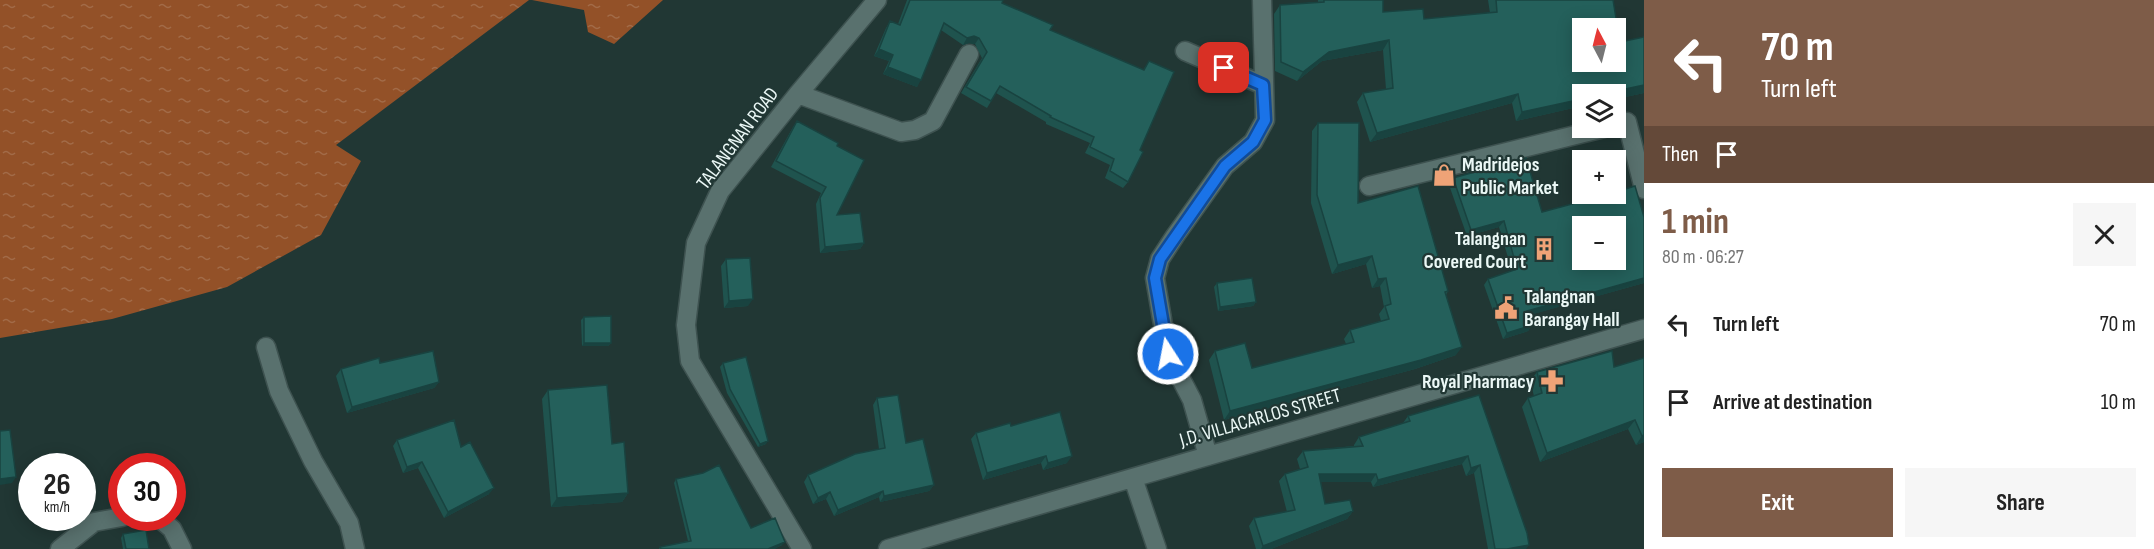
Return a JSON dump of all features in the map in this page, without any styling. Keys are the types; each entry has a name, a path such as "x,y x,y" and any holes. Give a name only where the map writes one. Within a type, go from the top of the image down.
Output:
{"street":[{"name":"TALANGNAN ROAD","path":"802,549 690,361 686,325 696,243 720,191 877,0"},
{"path":"1208,456 1192,400 1168,354 1155,278 1160,259 1225,166 1253,142 1265,120 1262,0"},
{"path":"1185,51 1263,85"},
{"path":"798,94 901,132 915,130 933,121 969,54"},
{"path":"1629,122 1644,189"},
{"path":"1369,186 1572,136"},
{"name":"J.D. VILLACARLOS STREET","path":"888,549 1644,329"},
{"path":"266,347 279,391 313,461 349,523 355,549"},
{"path":"1133,478 1157,549"},
{"path":"60,549 94,522 108,520"},
{"path":"173,531 182,549"}],"water":[{"path":"0,0 529,0 336,145 361,161 321,235 227,287 112,319 0,338"},
{"path":"532,0 663,0 614,44 588,32 584,10"}],"building":[{"path":"910,0 1003,0 1002,3 1053,25 1050,30 1144,70 1149,61 1174,72 1140,150 1143,152 1128,182 1110,171 1114,159 1090,147 1094,137 1050,117 1000,86 991,101 966,87 987,52 979,38 974,36 967,38 944,23 921,80 888,67 893,55 879,49 890,21 900,25"},
{"path":"1324,0 1383,0 1383,12 1423,9 1424,19 1497,12 1496,0 1613,0 1616,18 1572,18 1572,72 1626,72 1626,41 1644,37 1644,85 1626,89 1626,84 1572,84 1572,101 1522,112 1518,94 1377,133 1363,93 1393,88 1389,40 1329,52 1303,72 1281,62 1280,5 1324,2"},
{"path":"797,121 864,160 837,215 860,213 864,243 825,247 820,198 826,187 776,161"},
{"path":"1318,123 1359,123 1358,203 1418,186 1448,291 1445,292 1462,347 1230,411 1215,351 1245,343 1252,368 1354,342 1350,330 1389,319 1385,306 1391,304 1386,278 1378,279 1372,256 1338,265 1317,195"},
{"path":"1526,158 1542,212 1572,204 1626,204 1626,189 1635,186 1644,217 1644,278 1527,311 1532,325 1507,333 1488,279 1517,269 1504,221 1471,230 1453,178"},
{"path":"750,258 753,299 729,301 726,259"},
{"path":"1252,278 1256,302 1220,307 1217,283"},
{"path":"611,316 611,343 584,343 584,317"},
{"path":"433,351 439,382 352,407 341,369 379,358 380,363"},
{"path":"1612,351 1614,367 1644,358 1644,435 1642,436 1635,420 1547,453 1528,398 1542,393 1537,372"},
{"path":"746,357 768,441 760,444 730,389 723,363"},
{"path":"607,385 612,444 624,442 628,493 557,498 548,390"},
{"path":"898,395 906,443 923,439 934,485 884,496 883,491 838,510 830,492 818,498 808,475 855,454 885,448 877,398"},
{"path":"1479,395 1527,533 1529,545 1495,549 1480,465 1471,468 1468,456 1378,480 1376,474 1319,474 1325,504 1350,500 1353,511 1263,546 1254,518 1295,510 1285,474 1308,467 1303,451 1363,446 1359,437 1410,421 1408,416"},
{"path":"1060,412 1072,456 1048,463 1046,456 987,473 976,433"},
{"path":"454,420 461,447 470,442 494,488 448,512 422,462 407,467 397,440"},
{"path":"10,430 16,477 0,479 0,431"},
{"path":"719,465 751,528 775,518 785,542 768,549 661,549 660,547 691,541 676,479 703,473"},
{"path":"146,531 149,549 126,549 123,534"}],"place":[{"name":"Madridejos Public Market","path":"1444,175"},
{"name":"Talangnan Covered Court","path":"1544,249"},
{"name":"Talangnan Barangay Hall","path":"1506,308"},
{"name":"Royal Pharmacy","path":"1552,381"}],"route":[{"path":"1168,354 1155,278 1160,259 1225,166 1253,142 1265,120 1263,85 1224,68"}]}
